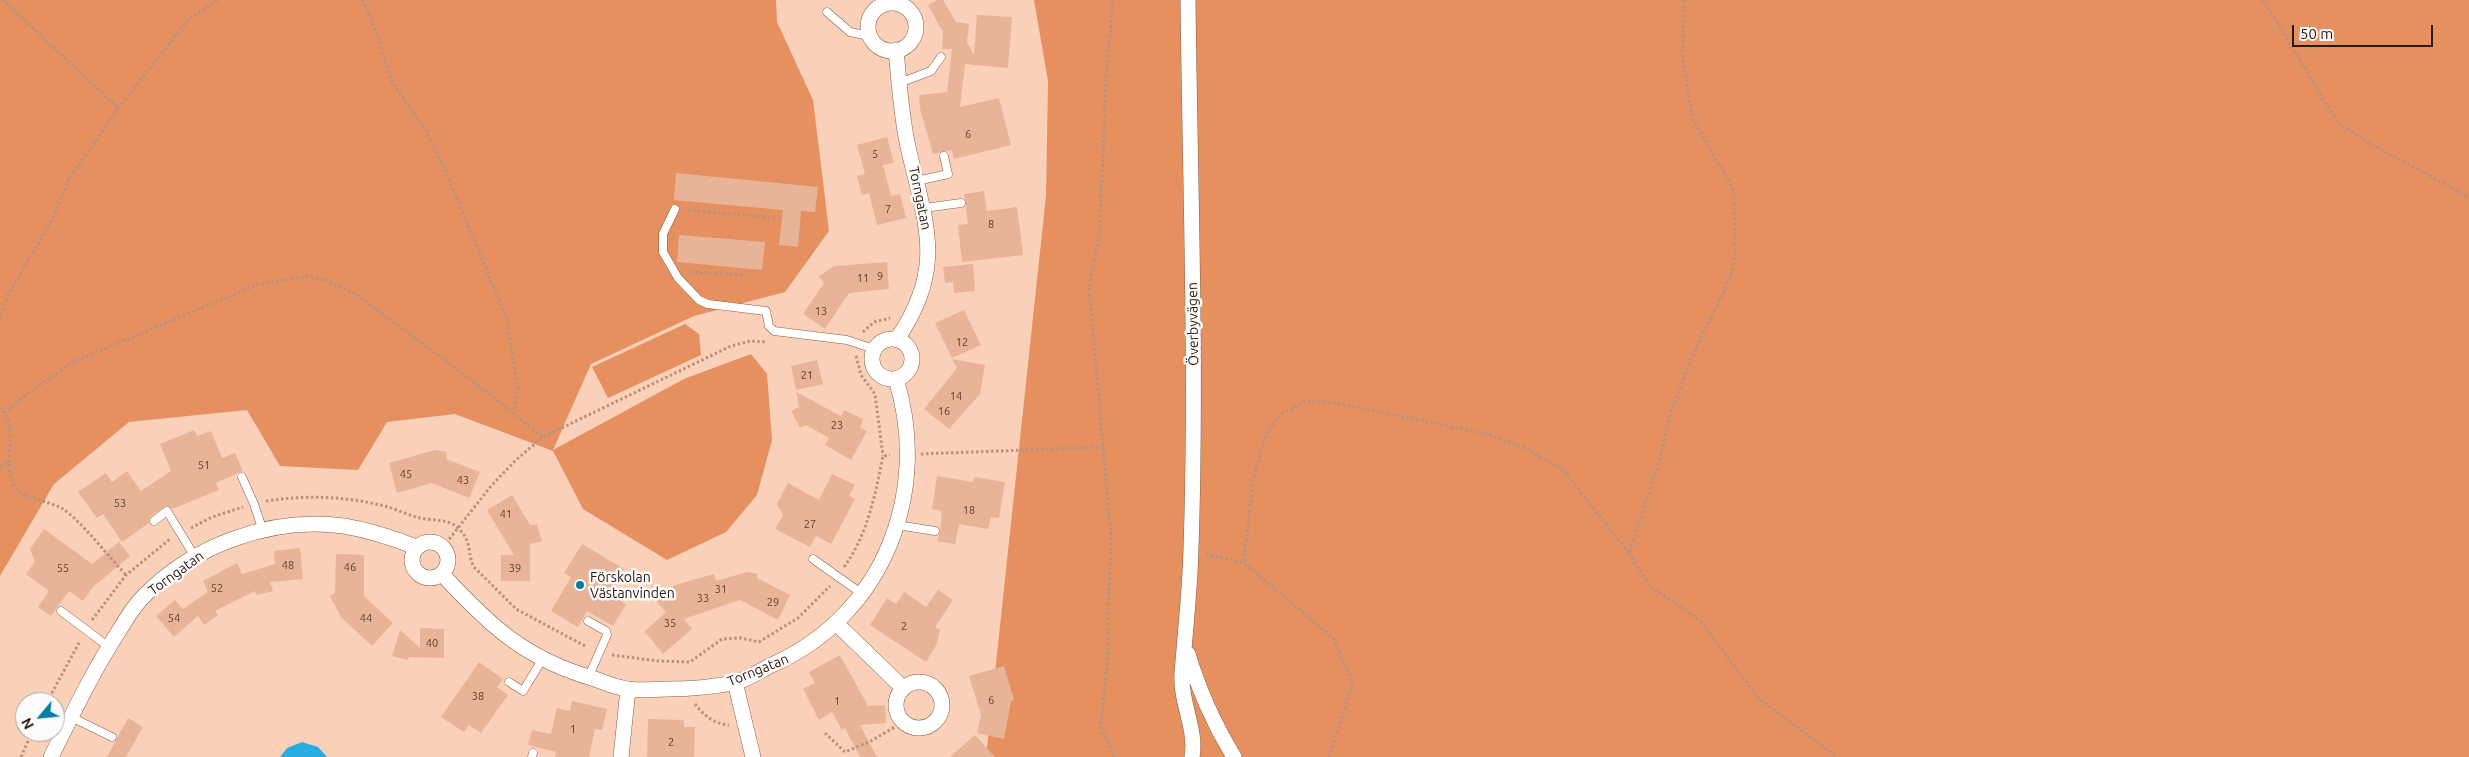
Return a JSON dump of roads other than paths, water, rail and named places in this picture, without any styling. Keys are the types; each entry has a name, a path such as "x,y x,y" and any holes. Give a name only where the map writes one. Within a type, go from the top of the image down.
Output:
{"street":[{"name":"Överbyvägen","path":"1188,0 1194,364 1192,550 1186,648 1182,676 1184,700 1192,736 1192,757"},
{"path":"886,3 901,4 912,15 915,29 909,43 896,50 880,48 869,36 868,28 872,12 886,3"},
{"name":"Torngatan","path":"896,50 907,141 924,208 929,245 927,275 920,300 897,340"},
{"path":"884,340 897,340 908,347 912,360 907,372 896,379 883,378 871,362 874,349 884,340"},
{"name":"Torngatan","path":"442,574 470,604 507,638 542,660 588,678 628,689 690,689 735,682 795,655 837,624 877,572 894,538 904,498 908,454 905,408 896,379"},
{"name":"Torngatan","path":"51,757 108,647 142,597 162,580 195,557 217,545 263,531 314,524 343,526 370,532 416,547"},
{"path":"433,541 444,547 448,558 446,569 442,574 437,577 425,577 415,570 411,558 416,547 421,543 433,541"},
{"path":"837,624 903,688"},
{"name":"Överbyvägen","path":"1186,648 1198,687 1215,724 1234,757"},
{"path":"735,682 753,757"},
{"path":"912,682 928,683 940,693 943,708 937,721 924,728 909,726 903,722 896,708 896,700 903,688 912,682"},
{"path":"621,757 628,689"}],"lane":[{"path":"826,12 850,32 869,36"},
{"path":"899,83 931,71 941,58"},
{"path":"917,181 948,174 944,156"},
{"path":"924,208 961,203"},
{"path":"675,209 663,234 663,252 678,278 699,300 708,304 766,310 769,326 774,331 857,343 874,349"},
{"path":"242,477 263,531"},
{"path":"154,521 167,511 195,557"},
{"path":"897,525 935,531"},
{"path":"814,559 861,593"},
{"path":"61,611 108,647"},
{"path":"588,622 606,631 588,678"},
{"path":"509,682 523,691 542,660"},
{"path":"71,717 112,737"}],"water":[{"path":"302,742 318,747 327,757 280,757 287,748"}],"place":[{"name":"Förskolan Västanvinden","path":"580,585"}]}
